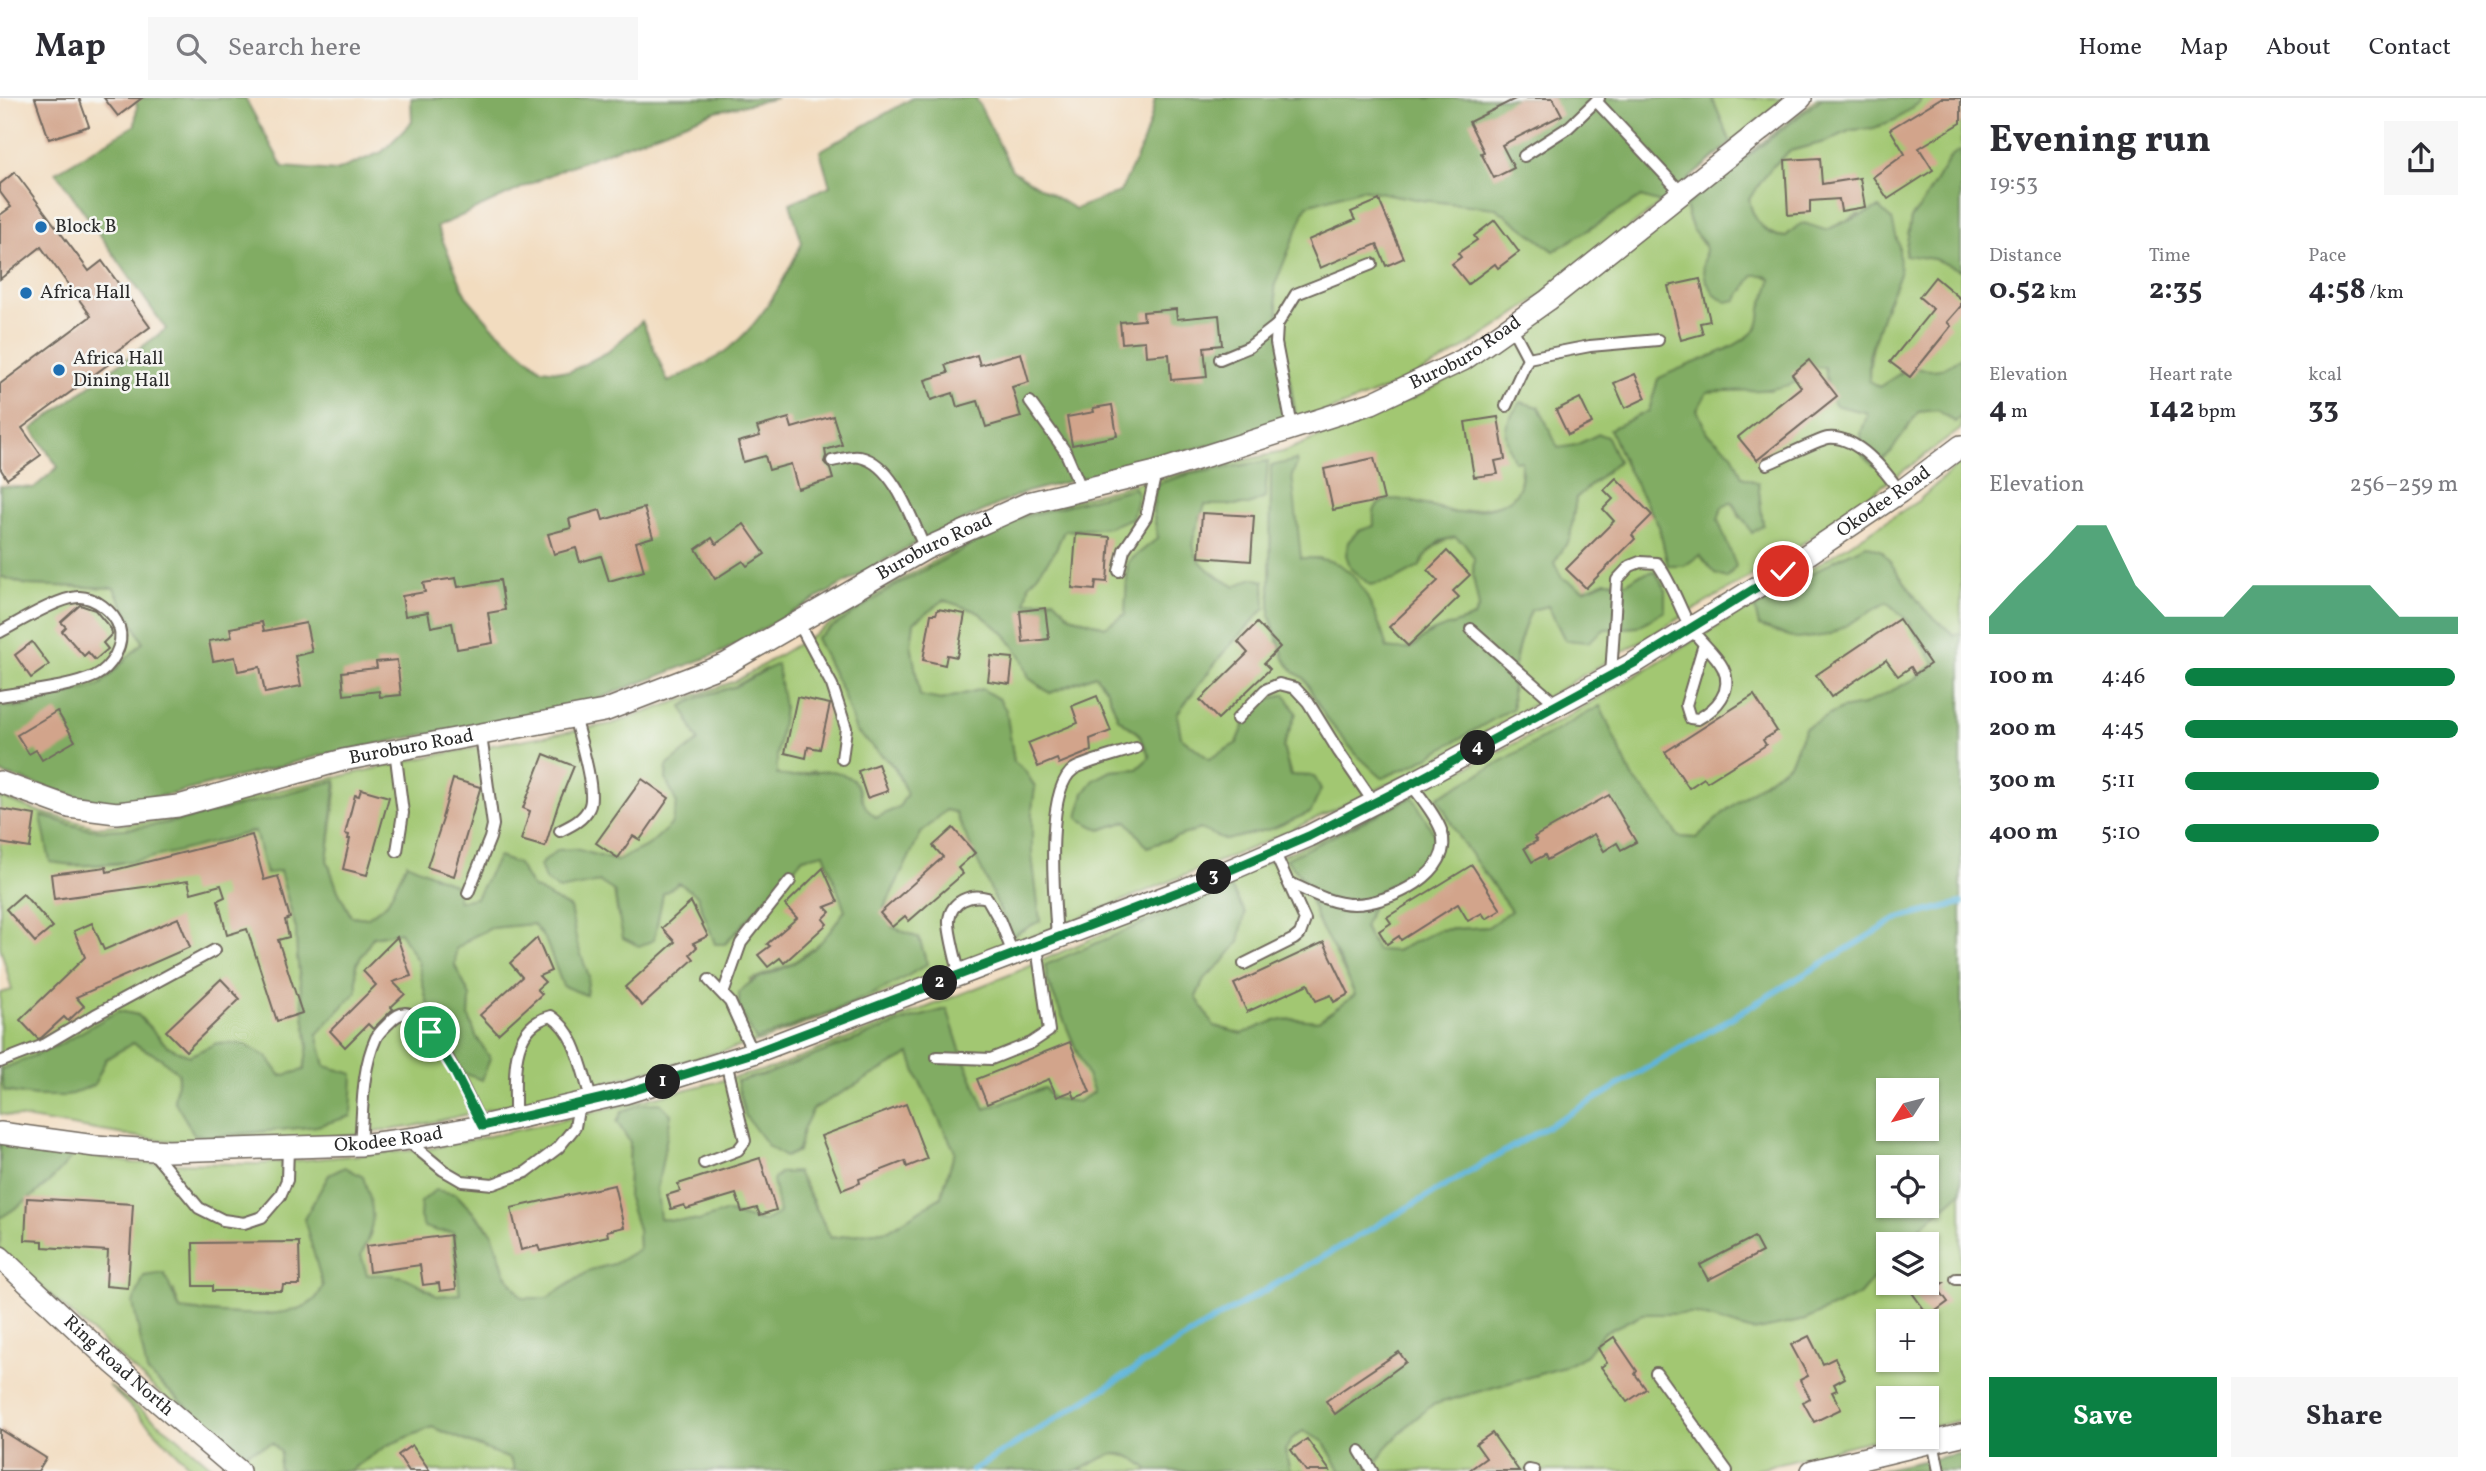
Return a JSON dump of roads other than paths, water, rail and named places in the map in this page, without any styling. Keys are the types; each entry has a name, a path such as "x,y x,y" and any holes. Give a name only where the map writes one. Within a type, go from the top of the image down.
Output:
{"street":[{"name":"Buroburo Road","path":"0,782 69,807 117,813 178,806 343,760 604,711 726,664 925,549 1028,503 1156,472 1372,403 1463,360 1548,300 1801,98"},
{"name":"Okodee Road","path":"0,1132 95,1146 151,1150 360,1145 482,1126 625,1093 753,1053 1186,889 1309,836 1611,676 1698,636 1783,571 1900,492 1961,446"},
{"name":"Ring Road North","path":"0,1257 114,1364 239,1471"},
{"path":"1939,1440 1961,1435"},
{"path":"1811,1471 1904,1449"}],"lane":[{"path":"1524,156 1569,127 1598,100 1682,193"},
{"path":"1220,359 1250,347 1276,325 1296,294 1372,264"},
{"path":"1276,325 1276,344 1292,427"},
{"path":"1511,326 1528,358"},
{"path":"1528,358 1590,346 1658,340"},
{"path":"1506,406 1528,358"},
{"path":"1030,402 1065,451 1082,490"},
{"path":"1767,464 1828,438 1850,442 1885,470 1900,492"},
{"path":"832,461 857,456 877,464 898,489 925,549"},
{"path":"1119,571 1124,550 1146,517 1156,472"},
{"path":"1611,676 1617,580 1630,566 1640,562 1657,563 1698,636 1723,668 1723,698 1713,710 1698,719 1690,718 1686,705 1698,636"},
{"path":"0,632 68,598 81,596 94,599 105,608 119,626 121,645 110,663 96,675 0,696"},
{"path":"799,622 832,685 846,728 842,759"},
{"path":"1471,629 1557,705"},
{"path":"1237,719 1265,690 1279,684 1295,688 1308,702 1374,803"},
{"path":"560,831 581,819 591,805 588,772 574,717"},
{"path":"468,893 493,825 481,735"},
{"path":"937,1057 991,1059 1031,1043 1049,1031 1047,943 1057,794 1073,770 1136,748"},
{"path":"395,750 404,813 397,851"},
{"path":"1288,882 1325,899 1351,904 1386,898 1430,873 1440,858 1443,842 1441,829 1411,784"},
{"path":"1244,964 1300,934 1305,920 1274,851"},
{"path":"723,994 741,943 790,881"},
{"path":"960,976 949,921 954,908 963,899 977,895 987,898 1014,956"},
{"path":"0,1062 44,1045 95,1014 215,950"},
{"path":"709,980 730,1002 753,1053"},
{"path":"360,1145 365,1076 376,1036 395,1016 403,1013 414,1016 430,1032 454,1071 482,1126"},
{"path":"406,1139 443,1170 462,1181 493,1184 526,1172 558,1148 575,1127 586,1102 570,1035 561,1023 551,1016 540,1018 528,1027 516,1055 515,1118"},
{"path":"704,1163 738,1150 745,1141 726,1062"},
{"path":"151,1150 199,1208 223,1220 244,1223 262,1217 280,1196 287,1180 288,1147"},
{"path":"1656,1373 1727,1471"},
{"path":"1934,1449 1939,1471"},
{"path":"1360,1451 1372,1471"}],"waterway":[{"path":"972,1471 1212,1321 1607,1092 1897,919 1961,903"}],"place":[{"name":"Block B","path":"41,227"},
{"name":"Africa Hall","path":"26,293"},
{"name":"Africa Hall Dining Hall","path":"59,370"}]}
